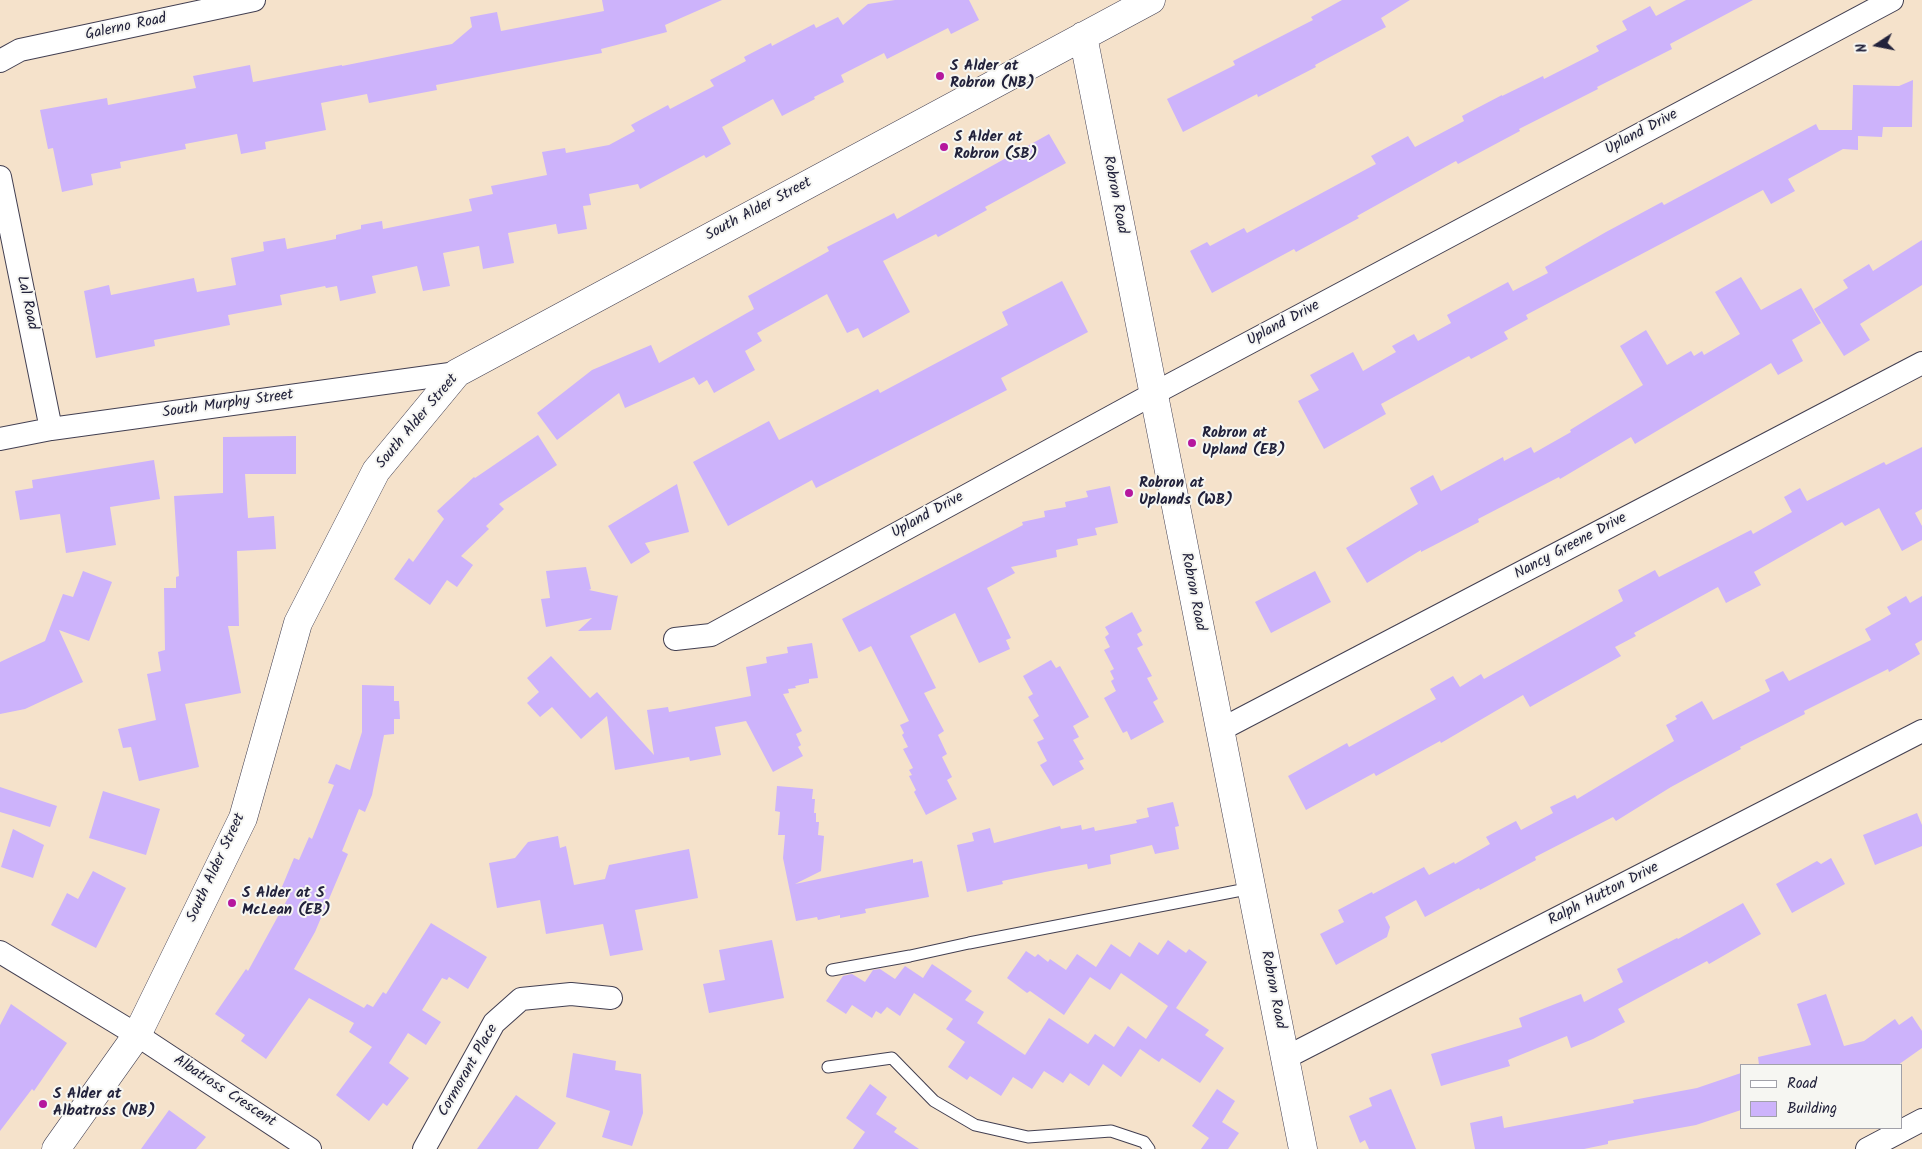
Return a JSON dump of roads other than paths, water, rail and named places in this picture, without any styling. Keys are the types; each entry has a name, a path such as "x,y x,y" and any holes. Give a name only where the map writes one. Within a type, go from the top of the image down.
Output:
{"street":[{"name":"Galerno Road","path":"0,61 20,50 254,0"},
{"name":"South Alder Street","path":"56,1149 137,1035 243,818 298,623 376,471 457,373 1151,0"},
{"name":"Upland Drive","path":"675,639 711,635 1153,394 1892,0"},
{"name":"Robron Road","path":"1083,36 1303,1149"},
{"name":"Lal Road","path":"0,177 51,429"},
{"name":"Nancy Greene Drive","path":"1220,730 1922,363"},
{"name":"South Murphy Street","path":"0,439 51,429 457,373"},
{"name":"Ralph Hutton Drive","path":"1285,1058 1922,731"},
{"name":"Albatross Crescent","path":"0,952 137,1035 310,1149"},
{"name":"Cormorant Place","path":"424,1149 494,1023 521,999 571,994 611,998"},
{"path":"1867,1149 1922,1120"}],"lane":[{"path":"832,970 1252,888"},
{"path":"828,1067 892,1058 934,1101 975,1126 1028,1137 1111,1132 1144,1142 1149,1149"}],"place":[{"name":"S Alder at Robron (NB)","path":"940,76"},
{"name":"S Alder at Robron (SB)","path":"944,147"},
{"name":"Robron at Upland (EB)","path":"1192,443"},
{"name":"Robron at Uplands (WB)","path":"1129,493"},
{"name":"S Alder at S McLean (EB)","path":"232,903"},
{"name":"S Alder at Albatross (NB)","path":"43,1104"}]}
